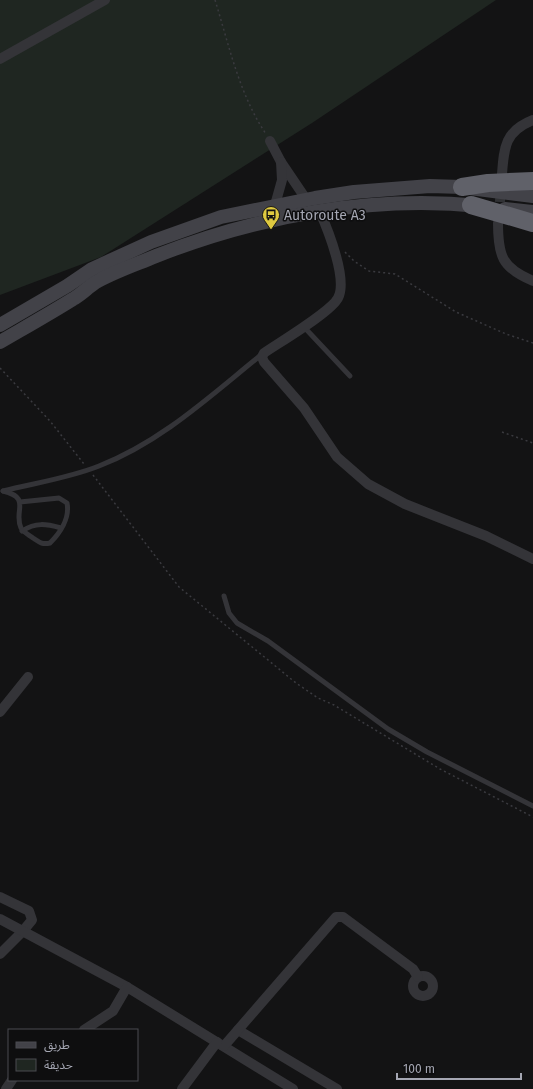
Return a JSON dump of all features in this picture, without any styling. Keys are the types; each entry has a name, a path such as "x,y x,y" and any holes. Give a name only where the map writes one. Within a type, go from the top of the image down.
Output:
{"highway":[{"path":"462,186 533,181"},
{"path":"471,205 533,223"}],"main road":[{"path":"0,325 67,286 92,269 127,252 174,233 221,217 306,199 354,192 430,186 462,186 533,196"},
{"path":"0,342 74,299 97,282 138,263 190,243 227,232 320,212 395,204 471,205 533,212"}],"street":[{"path":"0,59 106,0"},
{"path":"502,174 505,146 511,134 521,125 533,120"},
{"path":"270,141 281,162 306,199"},
{"path":"276,205 281,184 281,162"},
{"path":"320,212 342,282 338,298 304,327 264,353 262,357 264,362 304,408 337,457 358,476 386,495 443,521 486,536 533,559"},
{"path":"498,223 499,246 503,261 517,273 533,282"},
{"path":"0,712 28,677"},
{"path":"0,896 29,911 32,920 24,931 0,954"},
{"path":"182,1089 221,1044 238,1030 336,917 343,917 414,969 418,977"},
{"path":"0,919 127,987 293,1089"},
{"path":"86,1029 113,1011 127,987"},
{"path":"238,1030 336,1089"}],"lane":[{"path":"304,327 350,376"},
{"path":"1,491 89,470 125,455 180,421 264,353"},
{"path":"1,491 13,494 20,502 19,522 22,531 41,544 50,543 67,518 67,503 59,498 20,502"},
{"path":"22,531 35,524 43,524 61,528"},
{"path":"224,596 229,613 237,623 268,641 388,729 427,752 533,806"}],"path":[{"path":"215,0 246,98 270,141"},
{"path":"341,248 354,261 369,271 395,274 456,312 506,334 533,343"},
{"path":"0,368 50,421 178,586 296,683 318,698 334,705 440,769 533,817"},
{"path":"502,432 533,442"}],"green space":[{"path":"0,0 496,0 312,123 101,257 0,295"}],"tunnel":[{"path":"499,217 501,185"}],"place":[{"name":"Autoroute A3","path":"271,230"}]}
